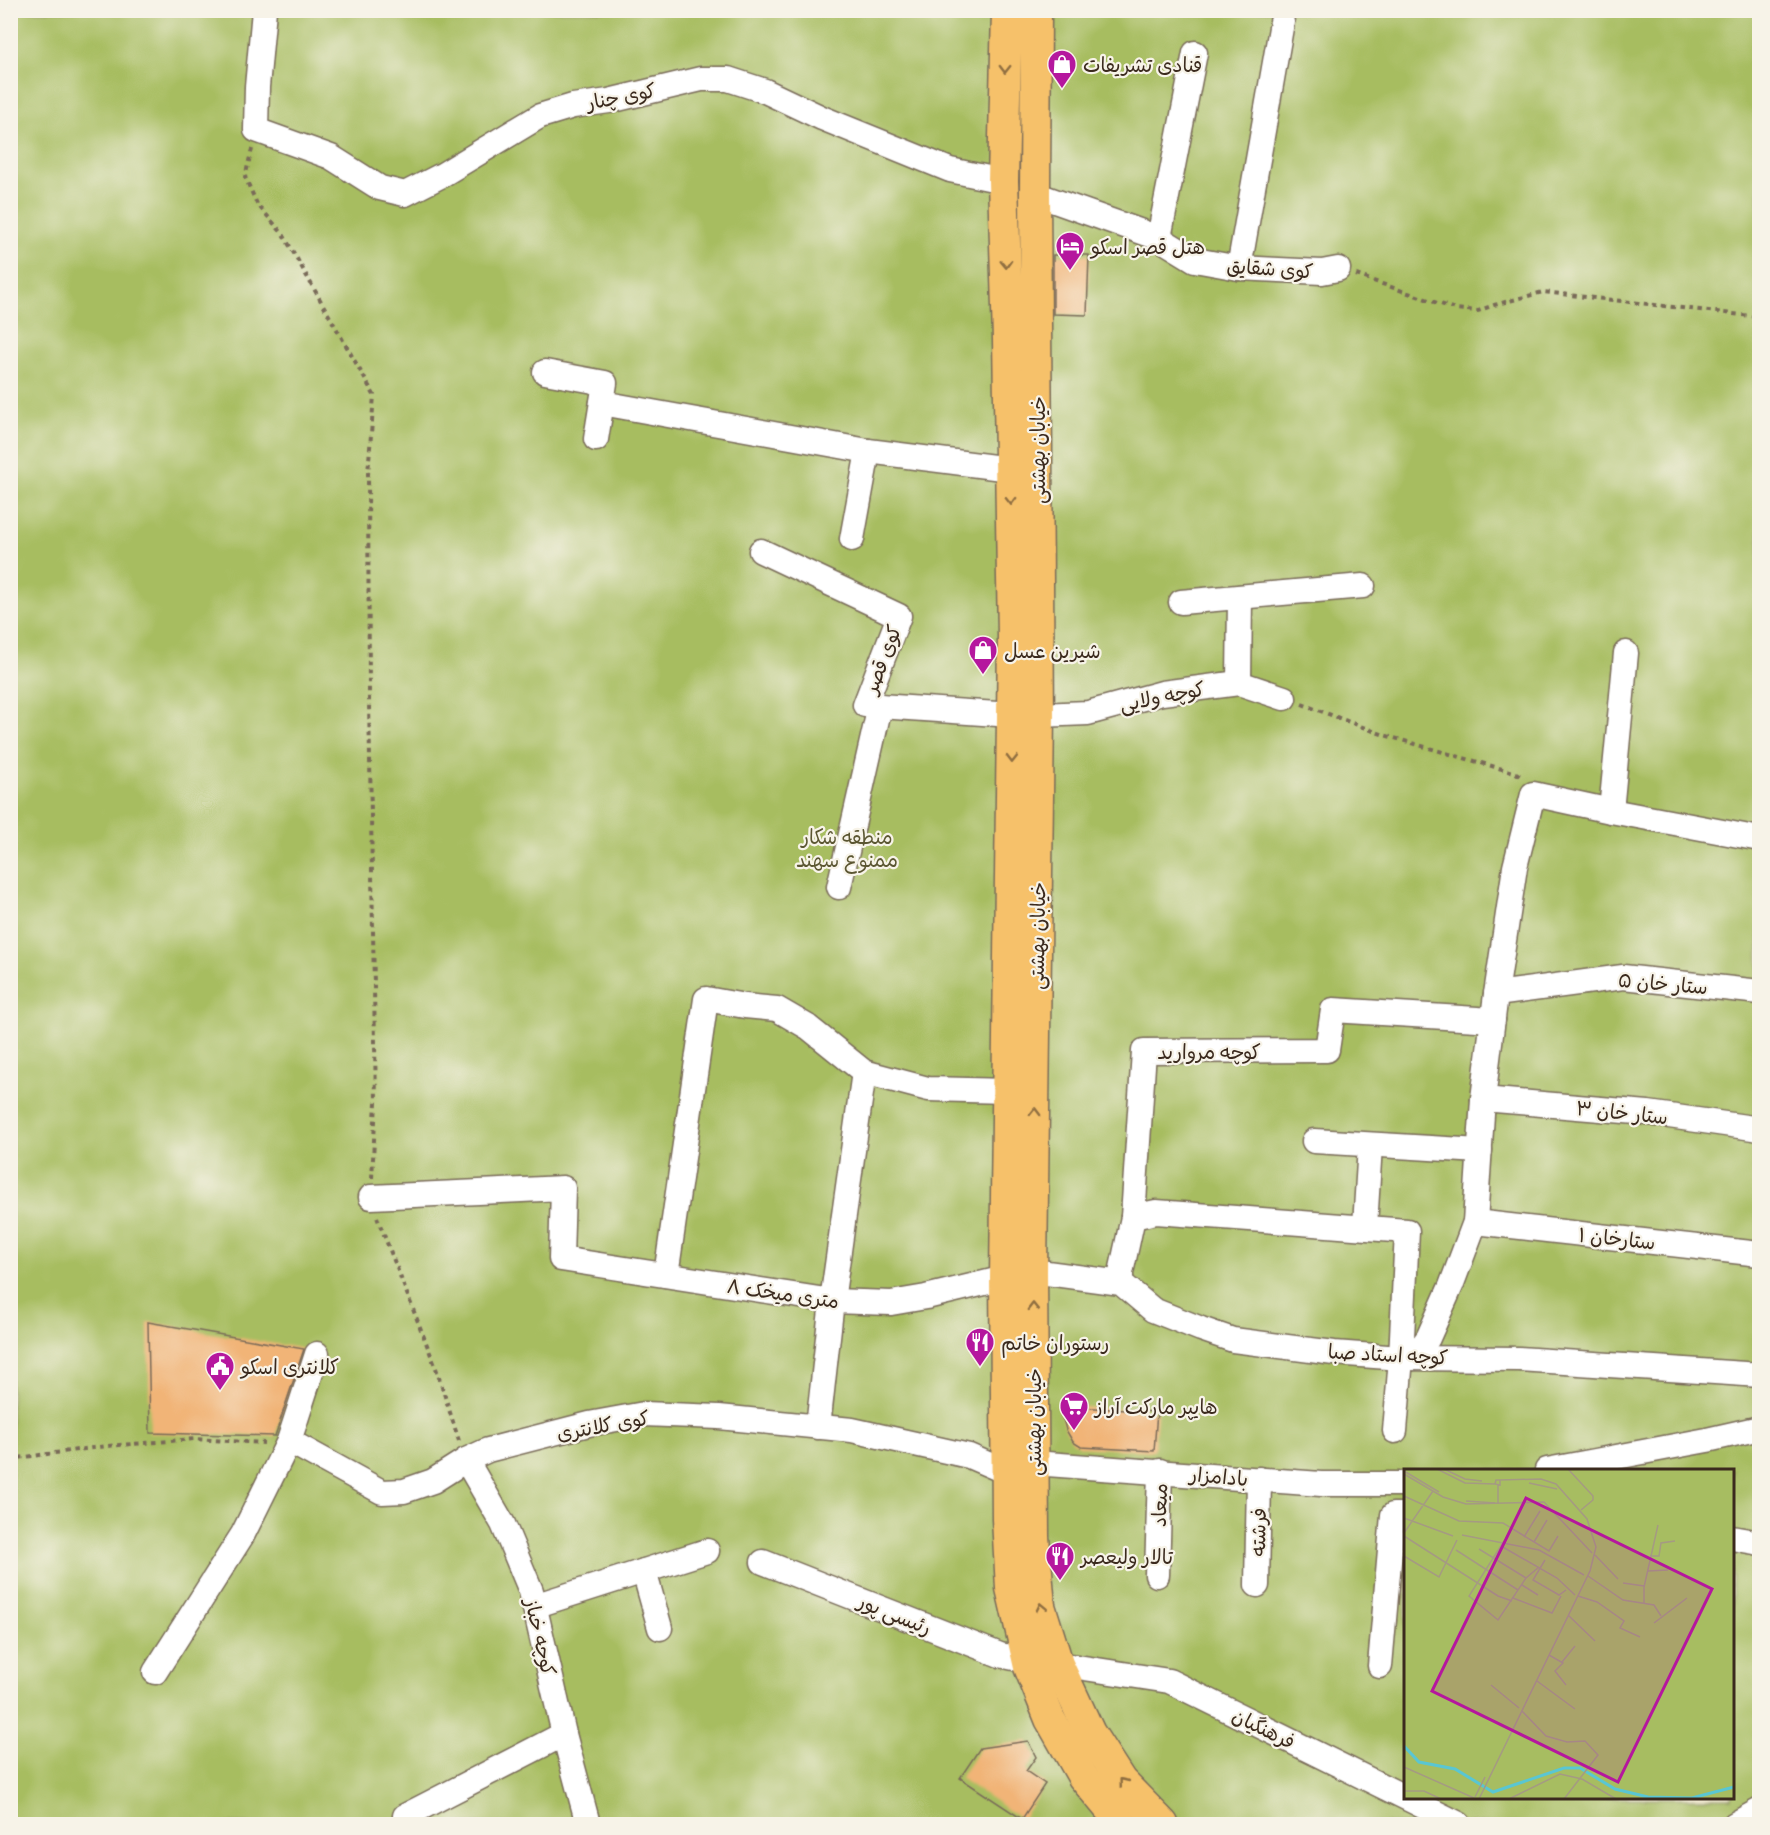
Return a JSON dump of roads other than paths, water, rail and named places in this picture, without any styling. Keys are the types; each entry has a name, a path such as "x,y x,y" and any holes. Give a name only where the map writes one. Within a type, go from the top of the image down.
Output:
{"main road":[{"name":"خیابان بهشتی","path":"1007,10 1003,181 1010,469 1026,715 1007,1091 1018,1275"},
{"name":"خیابان بهشتی","path":"1036,10 1018,1275 1020,1464 1011,1588 1028,1661 1050,1719 1083,1777 1122,1824"},
{"name":"خیابان بهشتی","path":"1020,1464 1034,1537 1040,1606 1058,1664 1096,1743 1121,1781 1163,1824"}],"street":[{"name":"کوی چنار","path":"264,10 257,87 256,130 331,158 380,188 405,194 442,175 540,116 573,106 609,101 701,79 728,79 765,91 822,118 950,170 1003,181"},
{"path":"1239,268 1282,22"},
{"path":"1159,238 1195,53"},
{"name":"کوی شقایق","path":"1035,194 1159,238 1195,260 1239,268 1322,272 1338,269"},
{"path":"544,372 605,383 596,439"},
{"path":"602,402 868,451 1010,469"},
{"path":"852,539 868,451"},
{"name":"کوی قصر","path":"761,551 899,616 865,705 1026,715"},
{"path":"1181,602 1363,586"},
{"path":"1239,683 1240,597"},
{"path":"1611,811 1626,653"},
{"name":"کوچه ولایی","path":"1026,715 1088,713 1162,693 1239,683 1284,698"},
{"path":"838,887 880,706"},
{"path":"1407,1358 1428,1338 1475,1222 1483,1098 1496,994 1515,867 1533,794 1760,839"},
{"name":"ستار خان ۵","path":"1496,994 1623,977 1760,992"},
{"path":"666,1275 706,999 777,1009 808,1027 864,1072 928,1089 1007,1091"},
{"name":"کوچه مروارید","path":"1133,1217 1144,1051 1327,1050 1333,1010 1493,1020"},
{"path":"818,1426 832,1301 864,1072"},
{"name":"ستار خان ۳","path":"1483,1098 1648,1113 1760,1129"},
{"path":"1314,1141 1480,1151"},
{"path":"1365,1226 1370,1144"},
{"name":"۸ متری میخک","path":"371,1197 563,1188 561,1259 832,1301 891,1303 1018,1275"},
{"path":"1018,1275 1121,1283 1133,1217 1156,1212 1365,1226 1407,1231 1407,1358 1395,1431"},
{"name":"ستارخان ۱","path":"1475,1222 1760,1254"},
{"name":"کوچه استاد صبا","path":"1121,1283 1154,1310 1233,1340 1334,1353 1407,1358 1519,1359 1760,1375"},
{"path":"154,1672 243,1534 289,1441 317,1354"},
{"name":"کوی کلانتری","path":"289,1441 382,1492 404,1491 433,1482 488,1450 589,1424 644,1414 719,1417 852,1430 969,1456 1020,1464"},
{"path":"1552,1469 1760,1428"},
{"name":"کوچه خباز","path":"466,1461 503,1524 531,1591 564,1734 588,1824"},
{"name":"بادامزار","path":"1020,1464 1160,1471 1321,1484 1404,1484"},
{"name":"میعاد","path":"1157,1575 1160,1471"},
{"name":"فرشته","path":"1257,1585 1259,1479"},
{"path":"1380,1666 1399,1515"},
{"path":"1734,1538 1760,1543"},
{"path":"534,1606 707,1551"},
{"name":"رئیسی پور","path":"763,1562 1000,1655 1028,1661"},
{"path":"644,1571 660,1628"},
{"name":"فرهنگیان","path":"1058,1664 1169,1681 1404,1797"},
{"path":"405,1816 564,1734"},
{"name":"فرهنگیان","path":"1408,1799 1459,1824"},
{"path":"1735,1824 1760,1810"}],"place":[{"name":"قنادی تشریفات","path":"1062,90"},
{"name":"هتل قصر اسکو","path":"1070,272"},
{"name":"شیرین عسل","path":"983,676"},
{"name":"رستوران خاتم","path":"980,1368"},
{"name":"کلانتری اسکو","path":"220,1392"},
{"name":"هایپر مارکت آراز","path":"1074,1432"},
{"name":"تالار ولیعصر","path":"1060,1582"}],"park label":[{"name":"منطقه شکار ممنوع سهند","path":"847,848"}]}
